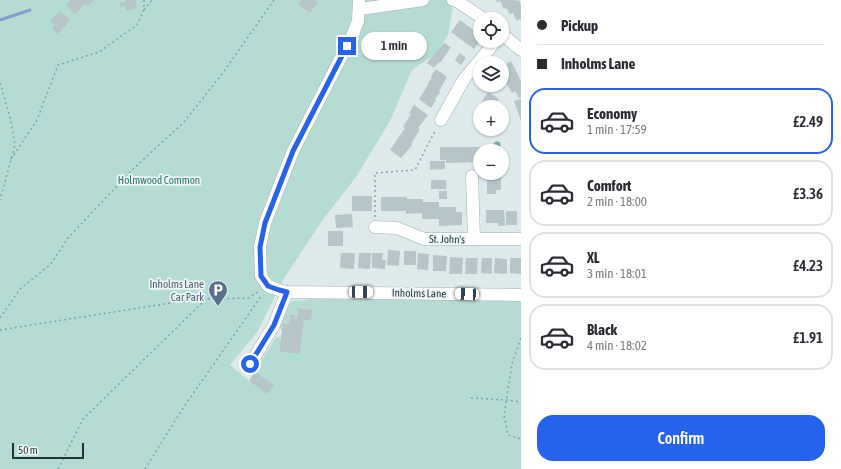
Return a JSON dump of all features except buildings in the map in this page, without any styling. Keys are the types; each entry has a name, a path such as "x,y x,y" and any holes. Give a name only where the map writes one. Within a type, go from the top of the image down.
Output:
{"street":[{"path":"268,286 261,276 260,263 260,247 265,223 293,151 353,34 358,21 359,4 423,0"},
{"path":"453,0 458,1 475,12"},
{"path":"509,40 521,50"},
{"path":"440,120 464,79 490,48"},
{"name":"St. John's","path":"472,176 474,239"},
{"name":"St. John's","path":"374,227 397,228 424,239 521,239"},
{"name":"Inholms Lane","path":"268,286 287,292 521,295"},
{"path":"250,364 274,325 287,292"}],"path":[{"path":"144,0 144,10"},
{"path":"11,159 37,120 58,65 99,52 137,25 144,10 152,0"},
{"path":"0,318 20,289 50,265 68,238 126,175 184,122 222,74 274,0"},
{"path":"0,83 10,117 15,145 0,200"},
{"path":"374,227 375,173 415,170 440,120"},
{"path":"0,330 202,298 248,298 268,286"},
{"path":"145,469 181,411 268,286"},
{"path":"58,469 83,419 204,301 212,299"},
{"path":"521,338 512,364 504,415 508,435 521,439"},
{"path":"471,398 521,402"}],"green space":[{"name":"Holmwood Common","path":"0,0 454,0 448,35 433,58 431,57 412,70 390,121 356,177 324,218 283,280 258,331 230,365 249,381 276,337 281,338 279,352 300,354 304,320 311,321 313,310 298,308 297,319 295,319 295,315 290,315 289,324 283,323 282,331 277,325 292,301 306,300 314,296 521,301 521,469 0,469"}],"waterway":[{"path":"0,20 30,10"}],"place":[{"name":"Inholms Lane Car Park","path":"218,307"}],"route":[{"path":"250,364 274,325 283,306 287,292 268,286 261,276 260,247 265,223 293,151 347,46"}]}
